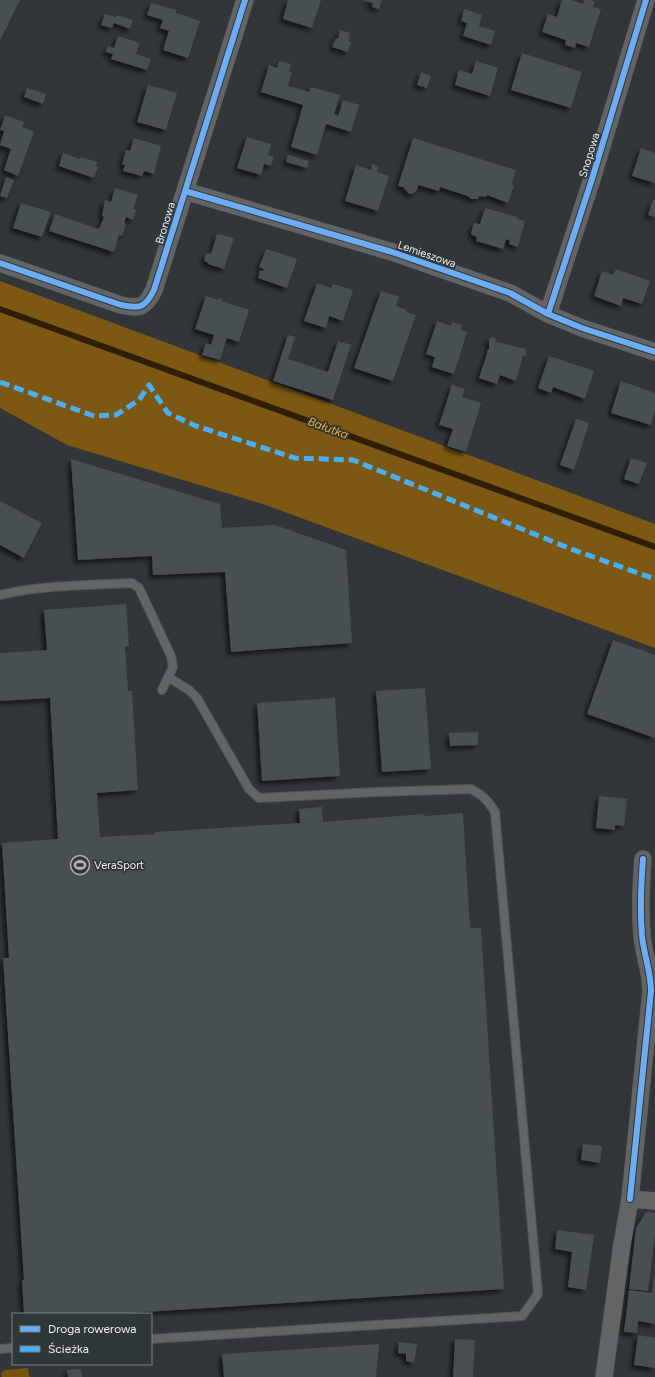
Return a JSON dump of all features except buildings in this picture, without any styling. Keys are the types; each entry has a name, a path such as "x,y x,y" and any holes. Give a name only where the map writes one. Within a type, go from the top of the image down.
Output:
{"street":[{"name":"Bronowa","path":"0,263 121,306 137,308 142,306 150,299 245,0"},
{"name":"Snopowa","path":"548,314 592,179 646,0"},
{"name":"Lemieszowa","path":"185,191 392,252 510,292 548,314 582,328 655,352"},
{"path":"604,1377 622,1244 630,1199 651,992 651,978 642,937 641,891 643,859"},
{"path":"630,1199 655,1201"}],"lane":[{"path":"0,595 18,591 132,583 139,588 171,656 173,667 162,690"},
{"path":"152,1339 522,1316 538,1294 495,812 488,800 471,789 259,798 249,789 197,698 189,690 168,677"},
{"path":"0,1349 12,1348"}],"shaded area":[{"path":"0,281 655,524 655,648 263,504 67,445 0,408"},
{"path":"28,1368 29,1376 31,1377 2,1377 1,1373 5,1370"}],"waterway":[{"name":"Bałutka","path":"0,309 655,547"}],"marked path":[{"path":"0,382 94,416 116,415 139,400 149,385 168,413 196,426 295,458 353,460 571,549 655,579"}],"cycle path":[{"path":"0,263 121,305 137,307 145,304 154,290 245,0"},
{"path":"548,314 592,179 646,0"},
{"path":"185,191 392,252 510,293 548,314 582,328 655,352"},
{"path":"630,1199 651,991 641,927 643,859"}],"place":[{"name":"VeraSport","path":"80,865"}]}
